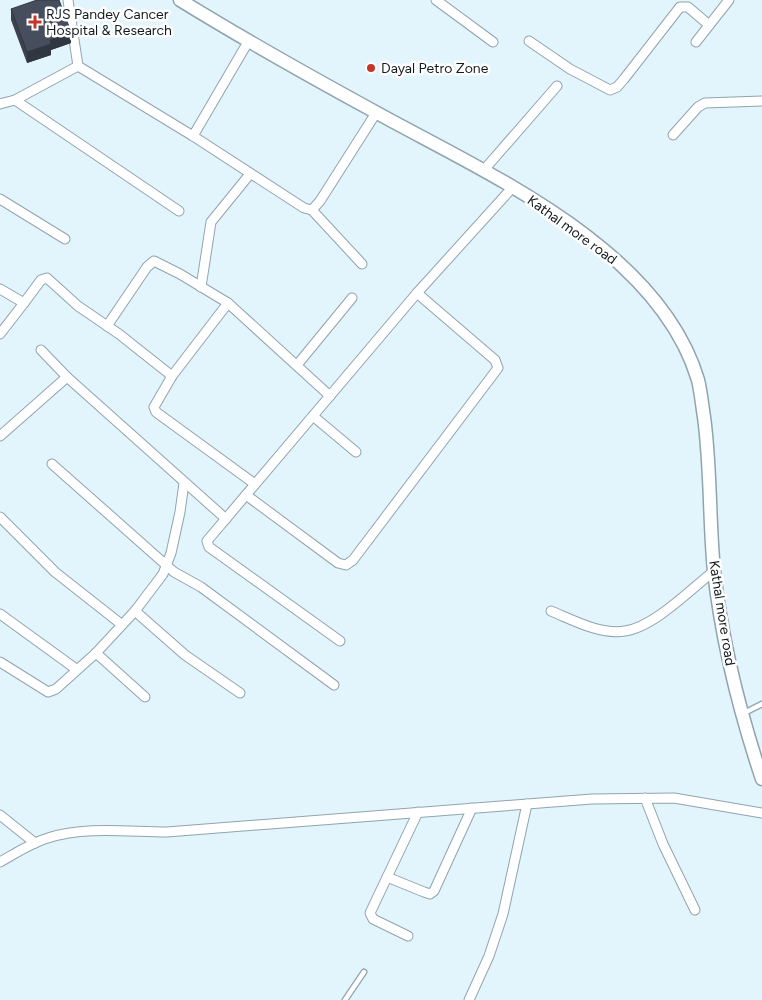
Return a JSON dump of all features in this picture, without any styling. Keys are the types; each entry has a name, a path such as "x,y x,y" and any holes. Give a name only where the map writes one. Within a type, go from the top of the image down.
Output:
{"main road":[{"name":"Kathal more road","path":"180,0 248,42 512,188 563,220 606,251 645,288 679,334 698,382 708,445 714,571 727,652 740,715 762,779"}],"street":[{"path":"68,0 78,66"},
{"path":"436,0 493,42"},
{"path":"696,42 729,0"},
{"path":"529,41 570,69 610,90 617,87 624,79 680,7 688,7 709,26"},
{"path":"193,136 248,42"},
{"path":"0,104 15,100 78,66"},
{"path":"78,66 193,136 304,208 312,210 362,264"},
{"path":"483,171 557,86"},
{"path":"15,100 179,210"},
{"path":"673,136 698,107 706,103 762,101"},
{"path":"312,210 376,113"},
{"path":"201,287 211,222 250,174"},
{"path":"340,641 209,547 206,541 417,293 512,188"},
{"path":"0,199 65,239"},
{"path":"107,326 147,266 154,261 228,303 330,396"},
{"path":"0,334 41,280 48,278 78,306 172,376"},
{"path":"0,289 24,303"},
{"path":"246,495 338,563 346,565 353,560 498,368 495,360 417,293"},
{"path":"297,365 352,298"},
{"path":"228,303 172,376 154,407 156,412 255,484"},
{"path":"41,350 184,483 226,519"},
{"path":"0,436 67,376"},
{"path":"313,416 356,452"},
{"path":"52,464 166,566 201,587 334,685"},
{"path":"0,662 48,692 56,689 96,653 120,624 135,610 163,574 180,512 184,483"},
{"path":"0,517 55,572 120,624"},
{"path":"551,611 595,628 625,631 645,625 714,571"},
{"path":"135,610 185,655 240,693"},
{"path":"0,614 76,669"},
{"path":"96,653 145,697"},
{"path":"645,798 663,844 695,910"},
{"path":"0,862 35,843 62,834 87,832 167,832 592,799 674,798 762,813"},
{"path":"469,1000 489,956 503,914 527,804"},
{"path":"387,878 430,894 434,891 472,808"},
{"path":"408,936 370,916 418,812"},
{"path":"0,815 35,843"}],"lane":[{"path":"740,715 762,704"},
{"path":"345,1000 364,972"}],"building":[{"path":"37,0 59,0 71,32 50,40 51,44 27,52 11,9"}],"place":[{"name":"RJS Pandey Cancer Hospital & Research","path":"35,22"},
{"name":"Dayal Petro Zone","path":"371,68"}]}
